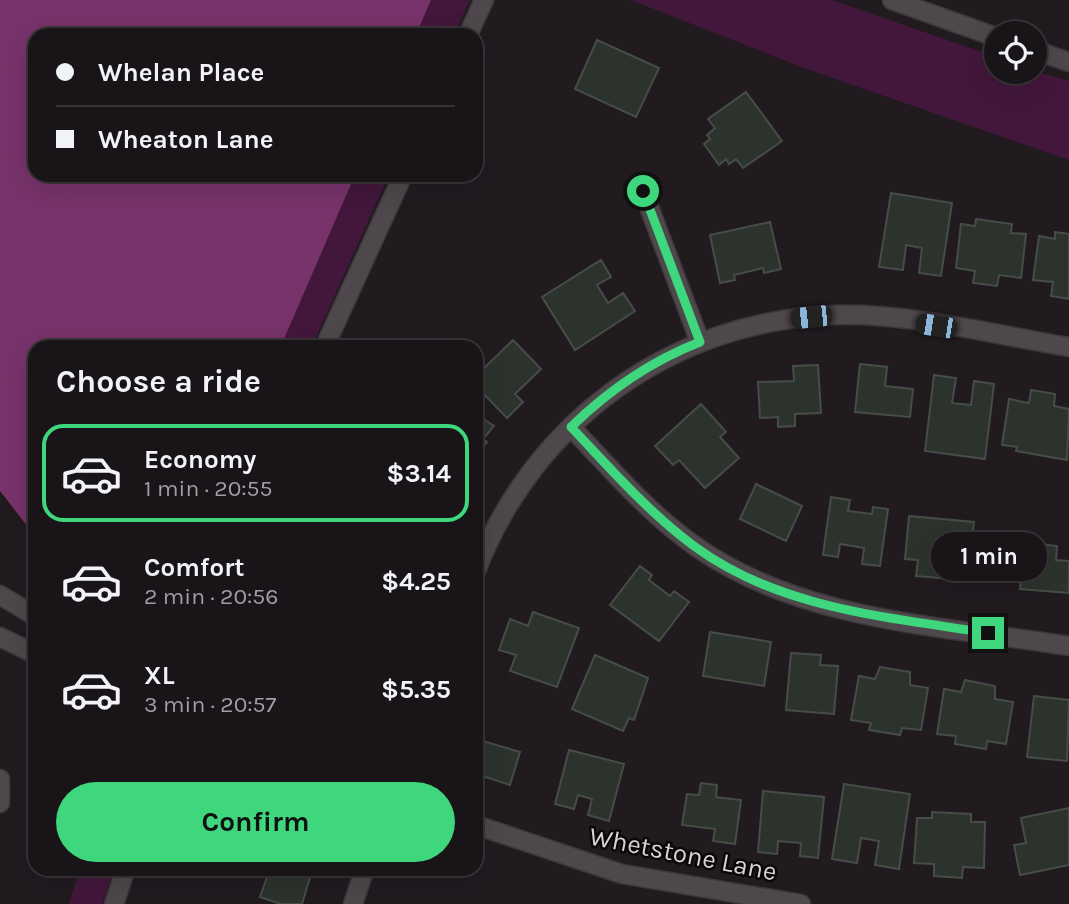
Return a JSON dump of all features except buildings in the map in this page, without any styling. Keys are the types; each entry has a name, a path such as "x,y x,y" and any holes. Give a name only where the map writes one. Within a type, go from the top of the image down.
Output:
{"street":[{"path":"471,28 484,0"},
{"path":"892,0 984,33"},
{"path":"1047,54 1069,62"},
{"path":"328,340 400,182"},
{"path":"643,191 700,342"},
{"path":"483,555 497,524 522,483 571,427 617,387 673,352 700,342 774,322 834,315 890,318 1069,347"},
{"path":"571,427 670,527 711,557 760,583 836,608 1069,646"},
{"path":"0,595 28,612"},
{"path":"0,637 28,651"},
{"path":"0,779 0,803"},
{"name":"Whetstone Lane","path":"483,827 611,871 767,901 801,904"},
{"path":"114,904 123,876"},
{"path":"353,904 362,876"}],"shaded area":[{"path":"0,0 431,0 419,28 28,28 28,182 352,182 284,340 28,340 28,527 0,491"},
{"path":"431,0 470,0 457,28 419,28"},
{"path":"631,0 832,0 984,53 984,84 1047,84 1047,75 1069,81 1069,160 804,68"},
{"path":"352,182 386,182 315,340 284,340"},
{"path":"78,876 111,876 102,904 69,904"}],"route":[{"path":"643,191 700,342 673,352 617,387 594,404 571,427 670,527 696,547 742,574 776,590 814,603 882,617 988,633"}]}
